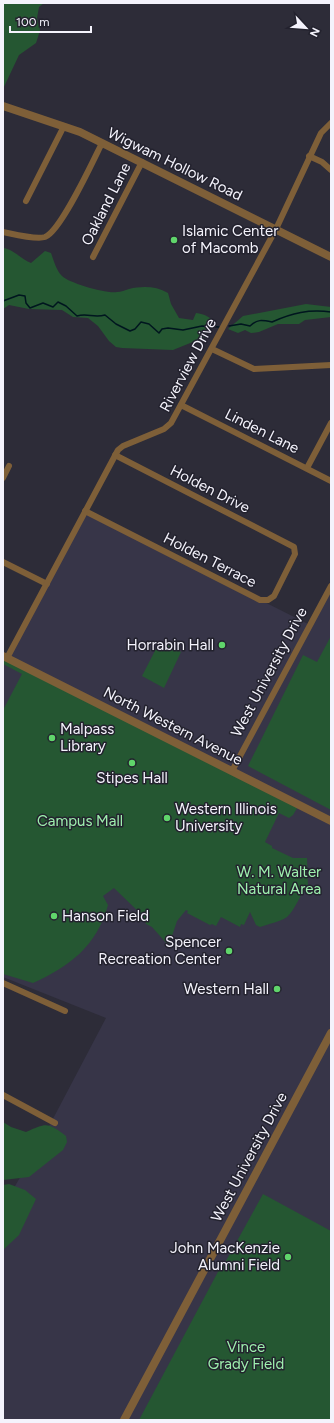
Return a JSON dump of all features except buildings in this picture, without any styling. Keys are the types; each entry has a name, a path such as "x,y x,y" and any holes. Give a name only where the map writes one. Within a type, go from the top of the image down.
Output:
{"street":[{"name":"Wigwam Hollow Road","path":"3,106 64,126 102,143 276,228 331,257"},
{"name":"Riverview Drive","path":"5,657 47,584 115,455 123,446 168,427 212,349 276,228 309,156 323,130 331,123"},
{"path":"26,201 64,126"},
{"path":"3,232 40,238 54,231 102,143"},
{"path":"309,156 322,162 331,170"},
{"name":"Oakland Lane","path":"93,258 142,162"},
{"path":"212,349 254,369 331,365"},
{"name":"Linden Lane","path":"181,405 331,481"},
{"path":"306,468 331,423"},
{"name":"Holden Drive","path":"115,455 292,546"},
{"path":"3,478 9,466"},
{"name":"Holden Terrace","path":"85,511 263,600 268,600 274,596 295,554 292,546"},
{"path":"3,562 47,584"},
{"name":"West University Drive","path":"232,771 331,586"},
{"name":"North Western Avenue","path":"5,657 331,822"},
{"path":"3,983 65,1011"},
{"name":"West University Drive","path":"124,1420 331,1033"},
{"path":"3,1095 55,1123"}],"shaded area":[{"name":"Western Illinois University","path":"85,511 310,625 331,586 331,1420 3,1420 3,1207 45,1134 106,1018 3,977 3,656 7,658"}],"green space":[{"path":"3,3 44,3 39,7 37,18 40,30 36,43 19,55 3,89"},
{"path":"3,248 10,250 31,263 45,251 51,253 62,276 72,282 97,290 120,292 139,287 159,289 168,293 171,304 179,318 193,320 196,313 207,316 215,323 205,337 173,350 122,348 116,347 109,341 98,326 88,318 73,317 62,310 29,309 9,305 3,309"},
{"path":"306,304 331,307 331,317 305,320 299,324 278,324 259,332 251,333 245,330 238,333 228,329 243,316"},
{"path":"331,636 331,810 248,766 303,655 317,662"},
{"path":"160,641 181,652 164,688 142,676"},
{"path":"3,658 299,805 293,815 289,818 279,813 265,842 272,846 272,848 293,858 307,858 308,886 290,914 281,920 260,927 256,925 250,912 244,925 241,924 240,927 221,917 216,926 212,924 210,925 187,913 188,911 186,910 177,921 172,936 173,937 168,945 152,927 146,924 143,916 114,888 103,896 108,905 97,932 80,953 70,962 33,983 3,974 3,710 22,674 3,664"},
{"path":"3,1122 11,1127 26,1132 38,1127 47,1125 51,1126 66,1136 67,1142 63,1150 29,1177 3,1180"},
{"path":"9,1184 25,1190 36,1199 19,1235 3,1250 3,1185"},
{"name":"Vince Grady Field","path":"263,1194 331,1231 331,1420 139,1420 220,1268 222,1268"}],"waterway":[{"path":"3,301 19,295 25,296 26,303 30,308 43,303 53,307 58,302 66,306 77,316 105,315 116,324 130,331 135,329 141,322 149,324 159,333 162,329 168,328 183,330 202,326 219,327"},
{"path":"229,326 241,324 250,326 255,322 260,321 272,322 287,316 308,311 331,312"}],"place":[{"name":"Islamic Center of Macomb","path":"174,240"},
{"name":"Horrabin Hall","path":"222,645"},
{"name":"Malpass Library","path":"52,738"},
{"name":"Stipes Hall","path":"132,763"},
{"name":"Western Illinois University","path":"167,818"},
{"name":"Hanson Field","path":"54,916"},
{"name":"Spencer Recreation Center","path":"229,951"},
{"name":"Western Hall","path":"277,989"},
{"name":"John MacKenzie Alumni Field","path":"288,1257"}],"park label":[{"name":"Campus Mall","path":"80,821"},
{"name":"W. M. Walter Natural Area","path":"279,880"}]}
